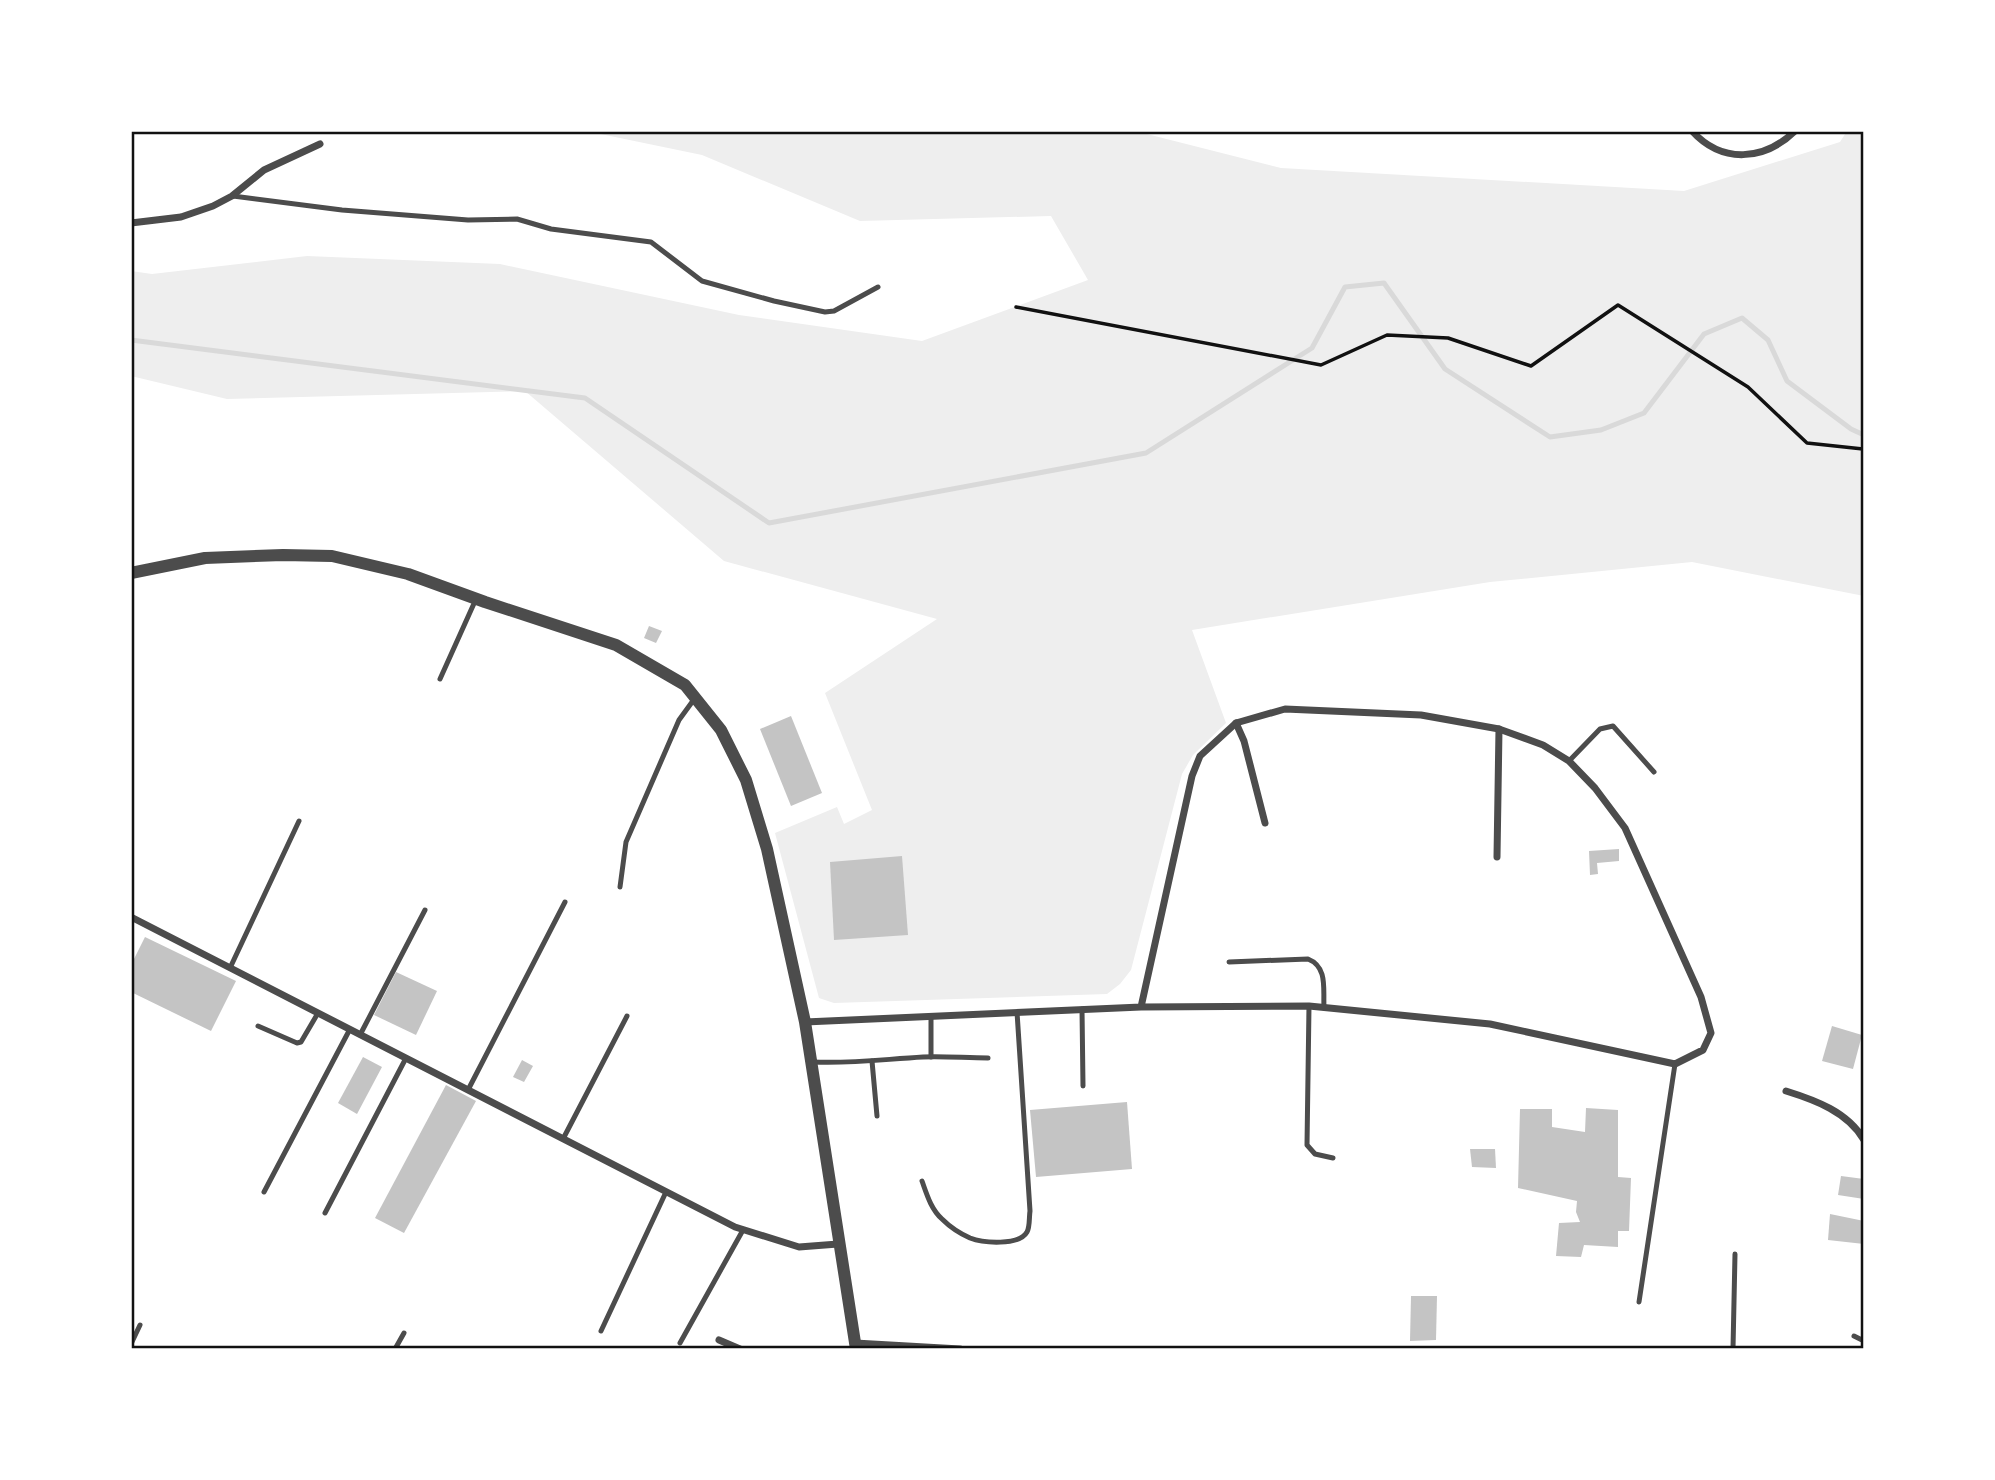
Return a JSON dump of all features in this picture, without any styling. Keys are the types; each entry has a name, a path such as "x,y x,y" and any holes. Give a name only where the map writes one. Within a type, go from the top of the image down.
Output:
{"street":[{"path":"1692,131 1700,141 1716,150 1754,155 1783,142 1794,131"},
{"path":"131,223 181,217 213,206 232,196 264,170 320,144"},
{"path":"131,573 205,558 332,556 408,574 616,645 685,685 721,730 746,780 767,849 805,1022 856,1346 960,1349"},
{"path":"805,1022 1141,1007 1309,1006 1490,1024 1675,1064 1703,1050 1711,1032 1701,997 1625,828 1595,788 1569,761 1543,745 1499,729 1421,715 1285,709 1236,723 1200,756 1192,776 1141,1007"},
{"path":"1236,723 1244,741 1265,823"},
{"path":"1497,857 1499,729"},
{"path":"131,917 743,1230 799,1247 838,1244"},
{"path":"1786,1091 1818,1101 1841,1115 1864,1140"},
{"path":"719,1340 740,1349"}],"lane":[{"path":"232,196 342,210 468,220 517,219 551,229 650,242 702,281 825,312 834,311 878,287"},
{"path":"440,679 476,599"},
{"path":"620,887 626,842 679,720 695,698"},
{"path":"1569,761 1600,729 1613,726 1654,772"},
{"path":"230,968 299,821"},
{"path":"468,1090 565,902"},
{"path":"360,1035 425,910"},
{"path":"1229,962 1308,959 1317,962 1323,971 1324,1008"},
{"path":"1309,1006 1307,1145 1315,1154 1333,1158"},
{"path":"1082,1009 1083,1086"},
{"path":"922,1181 933,1210 944,1222 969,1237 982,1241 1010,1241 1021,1239 1028,1231 1030,1211 1017,1012"},
{"path":"258,1026 297,1043 301,1042 318,1013"},
{"path":"563,1139 626,1016"},
{"path":"931,1016 931,1057"},
{"path":"264,1192 350,1029"},
{"path":"811,1062 846,1064 931,1057 988,1058"},
{"path":"325,1213 406,1058"},
{"path":"872,1061 877,1116"},
{"path":"1639,1302 1675,1064"},
{"path":"601,1331 666,1192"},
{"path":"680,1343 743,1230"},
{"path":"1732,1349 1735,1254"},
{"path":"131,1344 140,1325"},
{"path":"395,1349 404,1333"},
{"path":"1854,1336 1864,1341"}],"path":[{"path":"1016,307 1321,365 1387,335 1448,338 1531,366 1618,305 1748,387 1807,443 1863,449"}],"shaded area":[{"path":"586,131 1135,131 1281,168 1684,191 1840,142 1847,131 1864,131 1864,596 1692,562 1490,582 1192,630 1226,723 1193,755 1182,774 1131,970 1120,984 1107,994 834,1003 819,998 775,833 837,807 844,824 872,810 825,693 937,619 724,561 525,391 227,399 131,376 131,271 152,274 307,256 500,264 739,315 922,341 1088,280 1051,216 860,221 702,155"}],"building":[{"path":"649,626 662,631 656,643 644,638"},
{"path":"791,716 822,793 791,806 760,729"},
{"path":"1619,849 1619,861 1597,863 1598,874 1590,875 1589,851"},
{"path":"902,856 908,935 834,940 830,862"},
{"path":"145,937 236,981 211,1031 131,992 131,965"},
{"path":"396,972 437,991 416,1035 374,1015"},
{"path":"1832,1026 1862,1035 1853,1069 1822,1061"},
{"path":"363,1057 382,1067 357,1114 338,1103"},
{"path":"522,1060 533,1066 524,1082 513,1077"},
{"path":"446,1085 476,1101 404,1233 375,1218"},
{"path":"1127,1102 1132,1169 1036,1177 1030,1110"},
{"path":"1586,1108 1618,1110 1618,1177 1631,1178 1629,1231 1618,1231 1618,1247 1584,1245 1581,1257 1556,1256 1559,1223 1580,1222 1576,1212 1577,1201 1518,1188 1520,1109 1552,1109 1552,1127 1585,1132"},
{"path":"1470,1149 1495,1149 1496,1168 1472,1167"},
{"path":"1841,1176 1864,1179 1864,1199 1838,1195"},
{"path":"1830,1214 1864,1221 1864,1244 1828,1240"},
{"path":"1411,1296 1437,1296 1436,1340 1410,1341"}],"waterway":[{"path":"131,340 585,398 769,523 1146,453 1312,348 1345,287 1384,283 1445,369 1550,437 1601,430 1644,413 1704,334 1742,318 1768,340 1787,381 1851,429 1864,435"}]}
